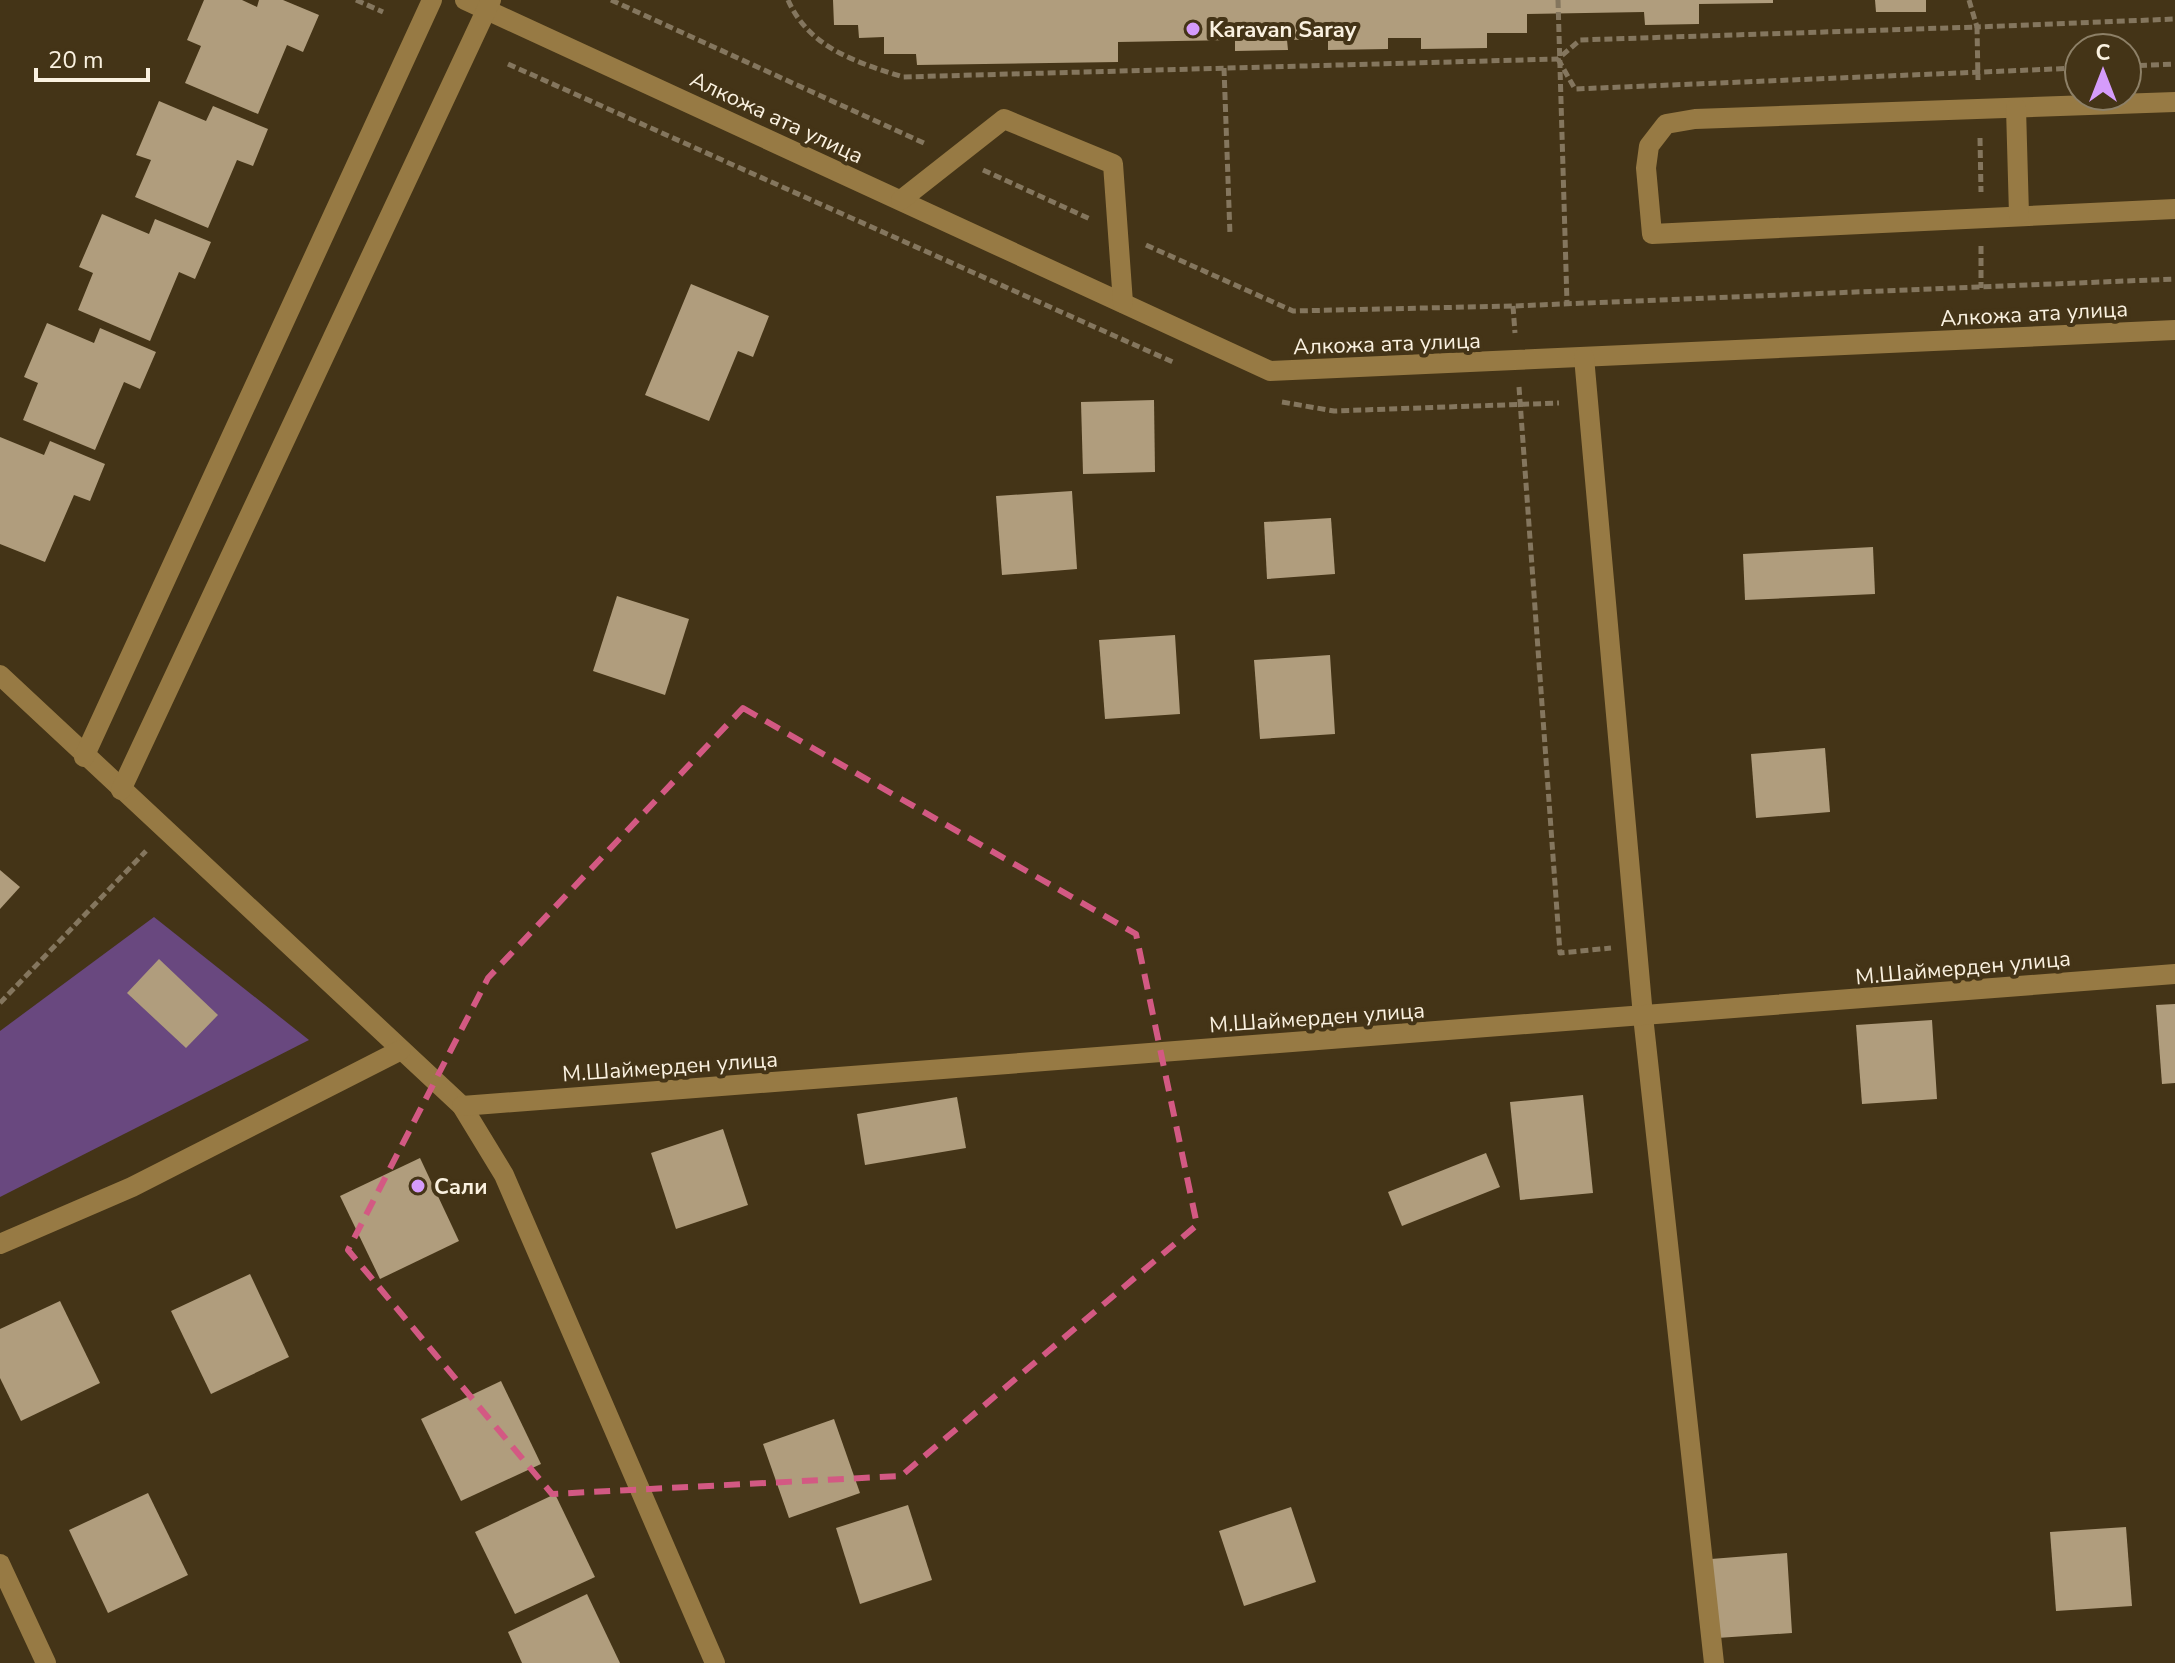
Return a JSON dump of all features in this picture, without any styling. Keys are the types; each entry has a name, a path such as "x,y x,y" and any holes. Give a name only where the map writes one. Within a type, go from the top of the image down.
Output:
{"street":[{"path":"84,757 432,0"},
{"name":"Алкожа ата улица","path":"465,0 489,5 1270,371 2175,330"},
{"path":"121,790 489,5"},
{"path":"2175,102 1695,119 1666,124 1649,146 1646,168 1652,234 2175,209"},
{"path":"2016,108 2019,215"},
{"path":"901,200 1004,119 1113,164 1123,303"},
{"path":"1584,357 1643,1016 1714,1663"},
{"path":"0,675 84,757 462,1106 504,1175 715,1663"},
{"name":"М.Шаймерден улица","path":"462,1106 2175,974"},
{"path":"0,1244 132,1187 401,1050"},
{"path":"0,1564 46,1663"}],"path":[{"path":"356,0 383,12"},
{"path":"611,0 1293,311 1513,306 2175,279"},
{"path":"788,0 796,19 843,59 903,77 1558,59 1580,40 2175,19"},
{"path":"1558,0 1567,303"},
{"path":"1969,0 1977,27 1979,109"},
{"path":"1558,59 1575,89 2063,69"},
{"path":"2143,65 2175,64"},
{"path":"1224,68 1230,235"},
{"path":"1513,306 1560,953 1637,946"},
{"path":"0,1003 165,831"}],"highlighted area":[{"path":"743,708 1136,934 1197,1225 901,1476 552,1494 348,1250 488,978"}],"shaded area":[{"path":"154,917 309,1040 0,1197 0,1031"}],"building":[{"path":"204,0 242,0 257,7 259,0 283,0 319,15 303,52 287,45 258,114 185,83 201,46 187,40"},
{"name":"Karavan Saray","path":"833,0 1773,0 1773,3 1699,4 1699,24 1645,25 1644,12 1527,14 1527,33 1487,33 1487,48 1421,49 1421,38 1388,38 1388,49 1328,50 1328,39 1287,40 1288,50 1235,51 1235,40 1118,42 1118,62 917,65 916,54 884,54 884,37 859,38 858,25 834,25"},
{"path":"1875,0 1926,0 1926,12 1876,12"},
{"path":"159,101 206,121 213,106 268,129 253,166 237,160 208,228 135,197 151,160 136,155"},
{"path":"102,214 149,234 155,219 211,242 195,279 179,272 150,341 78,310 93,273 79,267"},
{"path":"691,284 769,316 753,357 738,351 709,421 645,395"},
{"path":"47,323 94,343 100,328 156,352 140,389 124,382 95,450 23,420 38,383 24,377"},
{"path":"1154,400 1155,472 1083,474 1081,402"},
{"path":"0,437 44,455 50,441 105,464 90,501 74,495 45,562 0,544"},
{"path":"1072,491 1077,569 1002,575 996,496"},
{"path":"1331,518 1335,574 1267,579 1264,522"},
{"path":"1873,547 1875,594 1745,600 1743,554"},
{"path":"617,596 689,619 665,695 593,671"},
{"path":"1175,635 1180,714 1105,719 1099,640"},
{"path":"1330,655 1335,734 1260,739 1254,660"},
{"path":"1825,748 1830,812 1756,818 1751,754"},
{"path":"0,870 20,887 0,909"},
{"path":"159,959 218,1015 186,1048 127,993"},
{"path":"2175,1004 2175,1083 2162,1084 2156,1005"},
{"path":"1932,1020 1937,1099 1862,1104 1856,1025"},
{"path":"1583,1095 1593,1193 1520,1200 1510,1102"},
{"path":"957,1097 966,1148 865,1165 857,1114"},
{"path":"723,1129 748,1205 676,1229 651,1153"},
{"path":"1486,1153 1500,1187 1402,1226 1388,1192"},
{"path":"420,1158 459,1241 380,1279 340,1196"},
{"path":"250,1274 289,1357 211,1394 171,1311"},
{"path":"60,1301 100,1383 21,1421 0,1378 0,1329"},
{"path":"501,1381 541,1464 461,1501 421,1419"},
{"path":"834,1419 860,1493 789,1518 763,1444"},
{"path":"148,1493 188,1575 108,1613 69,1530"},
{"path":"555,1494 595,1577 515,1614 475,1532"},
{"path":"908,1505 932,1580 860,1604 836,1528"},
{"path":"1291,1507 1316,1582 1244,1606 1219,1531"},
{"path":"2126,1527 2132,1606 2056,1611 2050,1532"},
{"path":"1787,1553 1792,1633 1717,1638 1711,1559"},
{"path":"587,1594 620,1663 522,1663 508,1632"}],"place":[{"name":"Karavan Saray","path":"1193,29"},
{"name":"Сали","path":"418,1186"}]}
